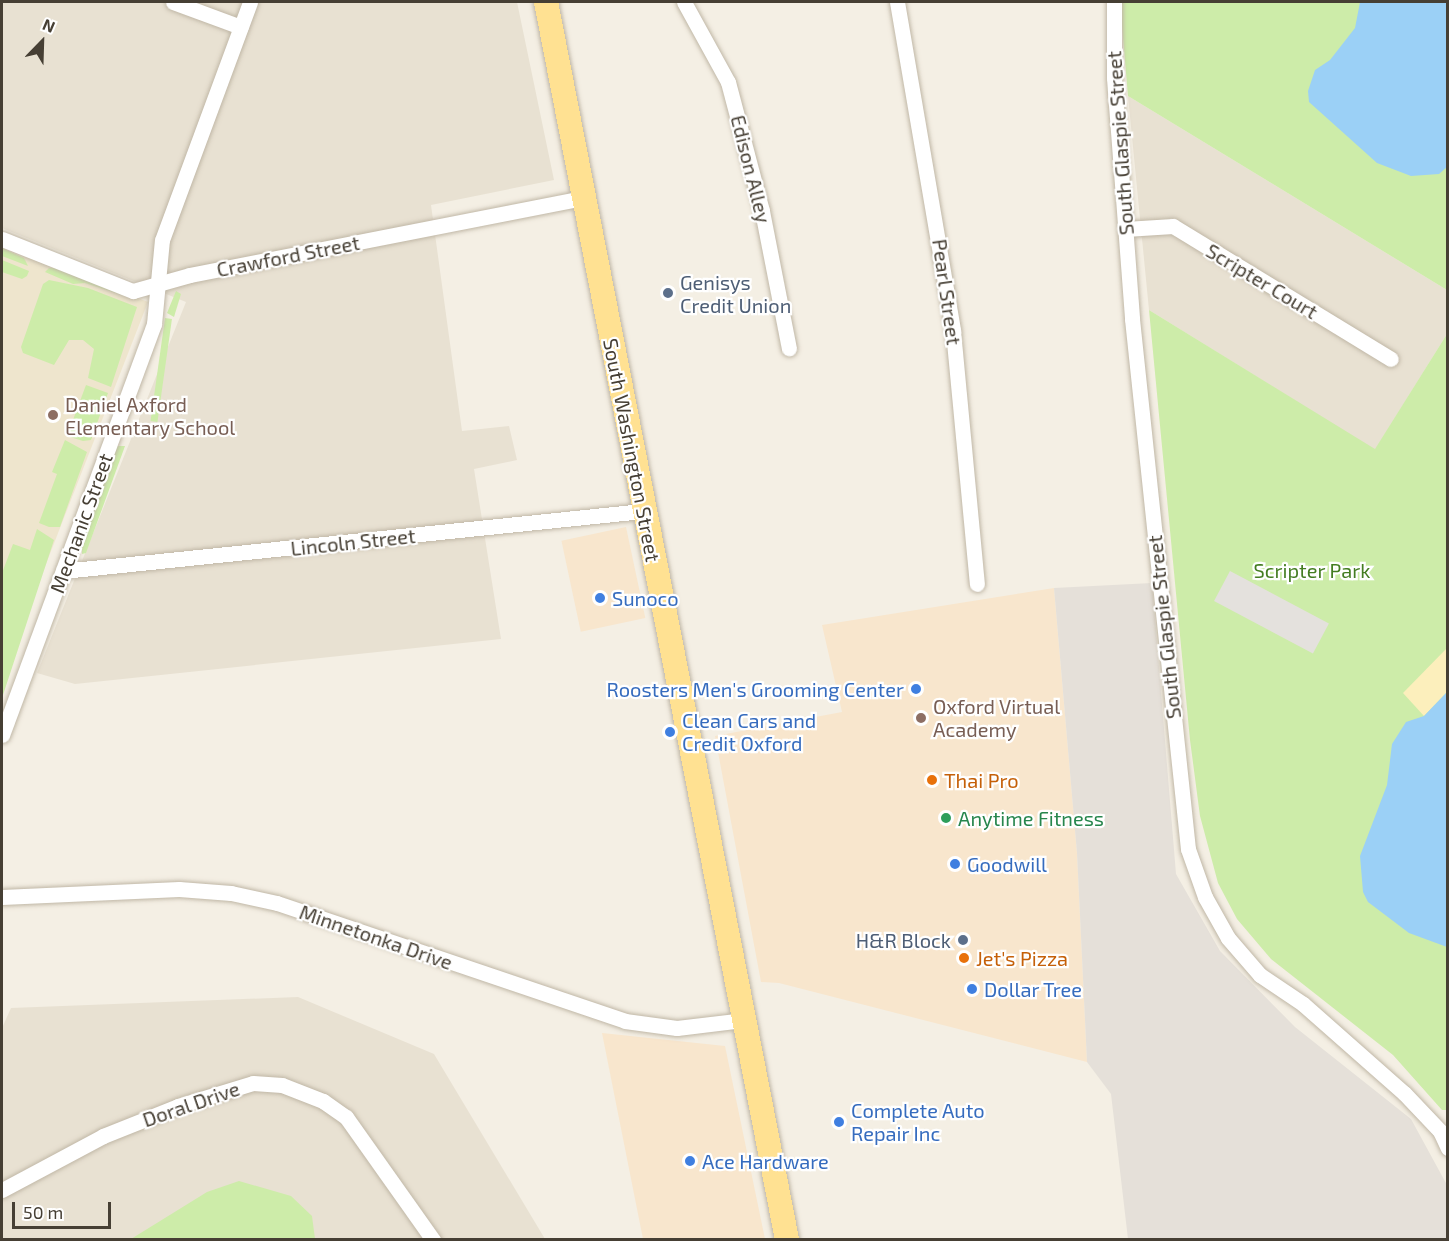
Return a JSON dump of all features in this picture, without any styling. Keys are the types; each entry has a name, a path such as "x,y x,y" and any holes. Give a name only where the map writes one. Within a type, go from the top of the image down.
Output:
{"main road":[{"name":"South Washington Street","path":"546,2 643,511 787,1239"}],"street":[{"path":"173,2 241,27"},
{"name":"Mechanic Street","path":"2,735 154,324 162,240 250,2"},
{"name":"Edison Alley","path":"684,2 728,82 769,240 789,348"},
{"name":"Pearl Street","path":"897,2 953,331 978,584"},
{"name":"South Glaspie Street","path":"1114,2 1114,78 1125,230 1188,849 1205,897 1227,938 1260,975 1304,1004 1364,1056 1440,1131 1448,1148"},
{"name":"Crawford Street","path":"2,239 133,291 583,198"},
{"name":"Scripter Court","path":"1125,230 1173,226 1391,359"},
{"name":"Lincoln Street","path":"63,571 643,511"},
{"name":"Minnetonka Drive","path":"2,897 179,889 231,893 277,903 625,1021 677,1028 742,1012"},
{"name":"Doral Drive","path":"2,1190 103,1136 178,1106 253,1083 282,1085 323,1101 346,1117 433,1239"}],"shaded area":[{"path":"2,2 517,2 554,180 431,205 462,431 509,426 517,460 474,469 501,639 75,684 37,673 186,302 2,228"},
{"path":"1128,96 1447,290 1447,334 1375,450 1149,310"},
{"name":"Daniel Axford Elementary School","path":"2,243 148,302 2,677"},
{"path":"626,527 645,618 581,632 561,541"},
{"path":"1230,571 1329,624 1313,654 1214,601"},
{"path":"1152,583 1176,874 1220,951 1295,1027 1411,1119 1447,1185 1447,1239 1128,1239 1111,1094 1087,1062 1077,853 1054,588"},
{"path":"1054,588 1077,853 1087,1062 779,983 761,982 715,736 842,712 822,625"},
{"path":"298,997 434,1054 545,1239 2,1240 2,1028 11,1008"},
{"path":"602,1033 725,1046 765,1239 643,1239"}],"green space":[{"path":"1120,2 1447,2 1447,290 1128,96"},
{"path":"2,248 24,258 28,266 2,256"},
{"path":"2,260 29,271 27,276 22,279 2,272"},
{"path":"49,268 56,268 140,301 85,283 73,284 45,272"},
{"path":"49,280 88,288 137,307 111,387 88,378 94,349 83,340 69,340 54,365 23,353 21,347 43,284"},
{"path":"176,291 181,294 174,317 167,313"},
{"name":"Scripter Park","path":"1149,310 1375,449 1447,334 1447,1110 1442,1110 1393,1055 1271,959 1237,919 1218,883 1200,816 1190,740"},
{"path":"165,318 172,319 157,422 151,421"},
{"path":"86,385 108,393 91,440 83,441 67,436"},
{"path":"65,440 87,452 60,527 49,527 39,523 57,474 52,472"},
{"path":"117,446 125,446 86,553 82,554 82,542"},
{"path":"37,529 54,540 2,698 2,573 13,544 30,550"},
{"path":"239,1181 291,1196 312,1216 315,1239 131,1239 207,1192"}],"sand":[{"path":"1447,648 1447,692 1424,716 1403,693"}],"water":[{"path":"1360,2 1447,2 1447,167 1439,174 1411,176 1377,163 1309,102 1308,91 1315,70 1330,60 1355,28"},
{"path":"1447,692 1447,947 1409,933 1368,902 1363,892 1360,856 1387,785 1392,744 1406,722 1424,716"}],"place":[{"name":"Genisys Credit Union","path":"668,293"},
{"name":"Daniel Axford Elementary School","path":"53,415"},
{"name":"Sunoco","path":"600,598"},
{"name":"Roosters Men's Grooming Center","path":"916,689"},
{"name":"Oxford Virtual Academy","path":"921,718"},
{"name":"Clean Cars and Credit Oxford","path":"670,732"},
{"name":"Thai Pro","path":"932,780"},
{"name":"Anytime Fitness","path":"946,818"},
{"name":"Goodwill","path":"955,864"},
{"name":"H&R Block","path":"963,940"},
{"name":"Jet's Pizza","path":"964,958"},
{"name":"Dollar Tree","path":"972,989"},
{"name":"Complete Auto Repair Inc","path":"839,1122"},
{"name":"Ace Hardware","path":"690,1161"}]}
